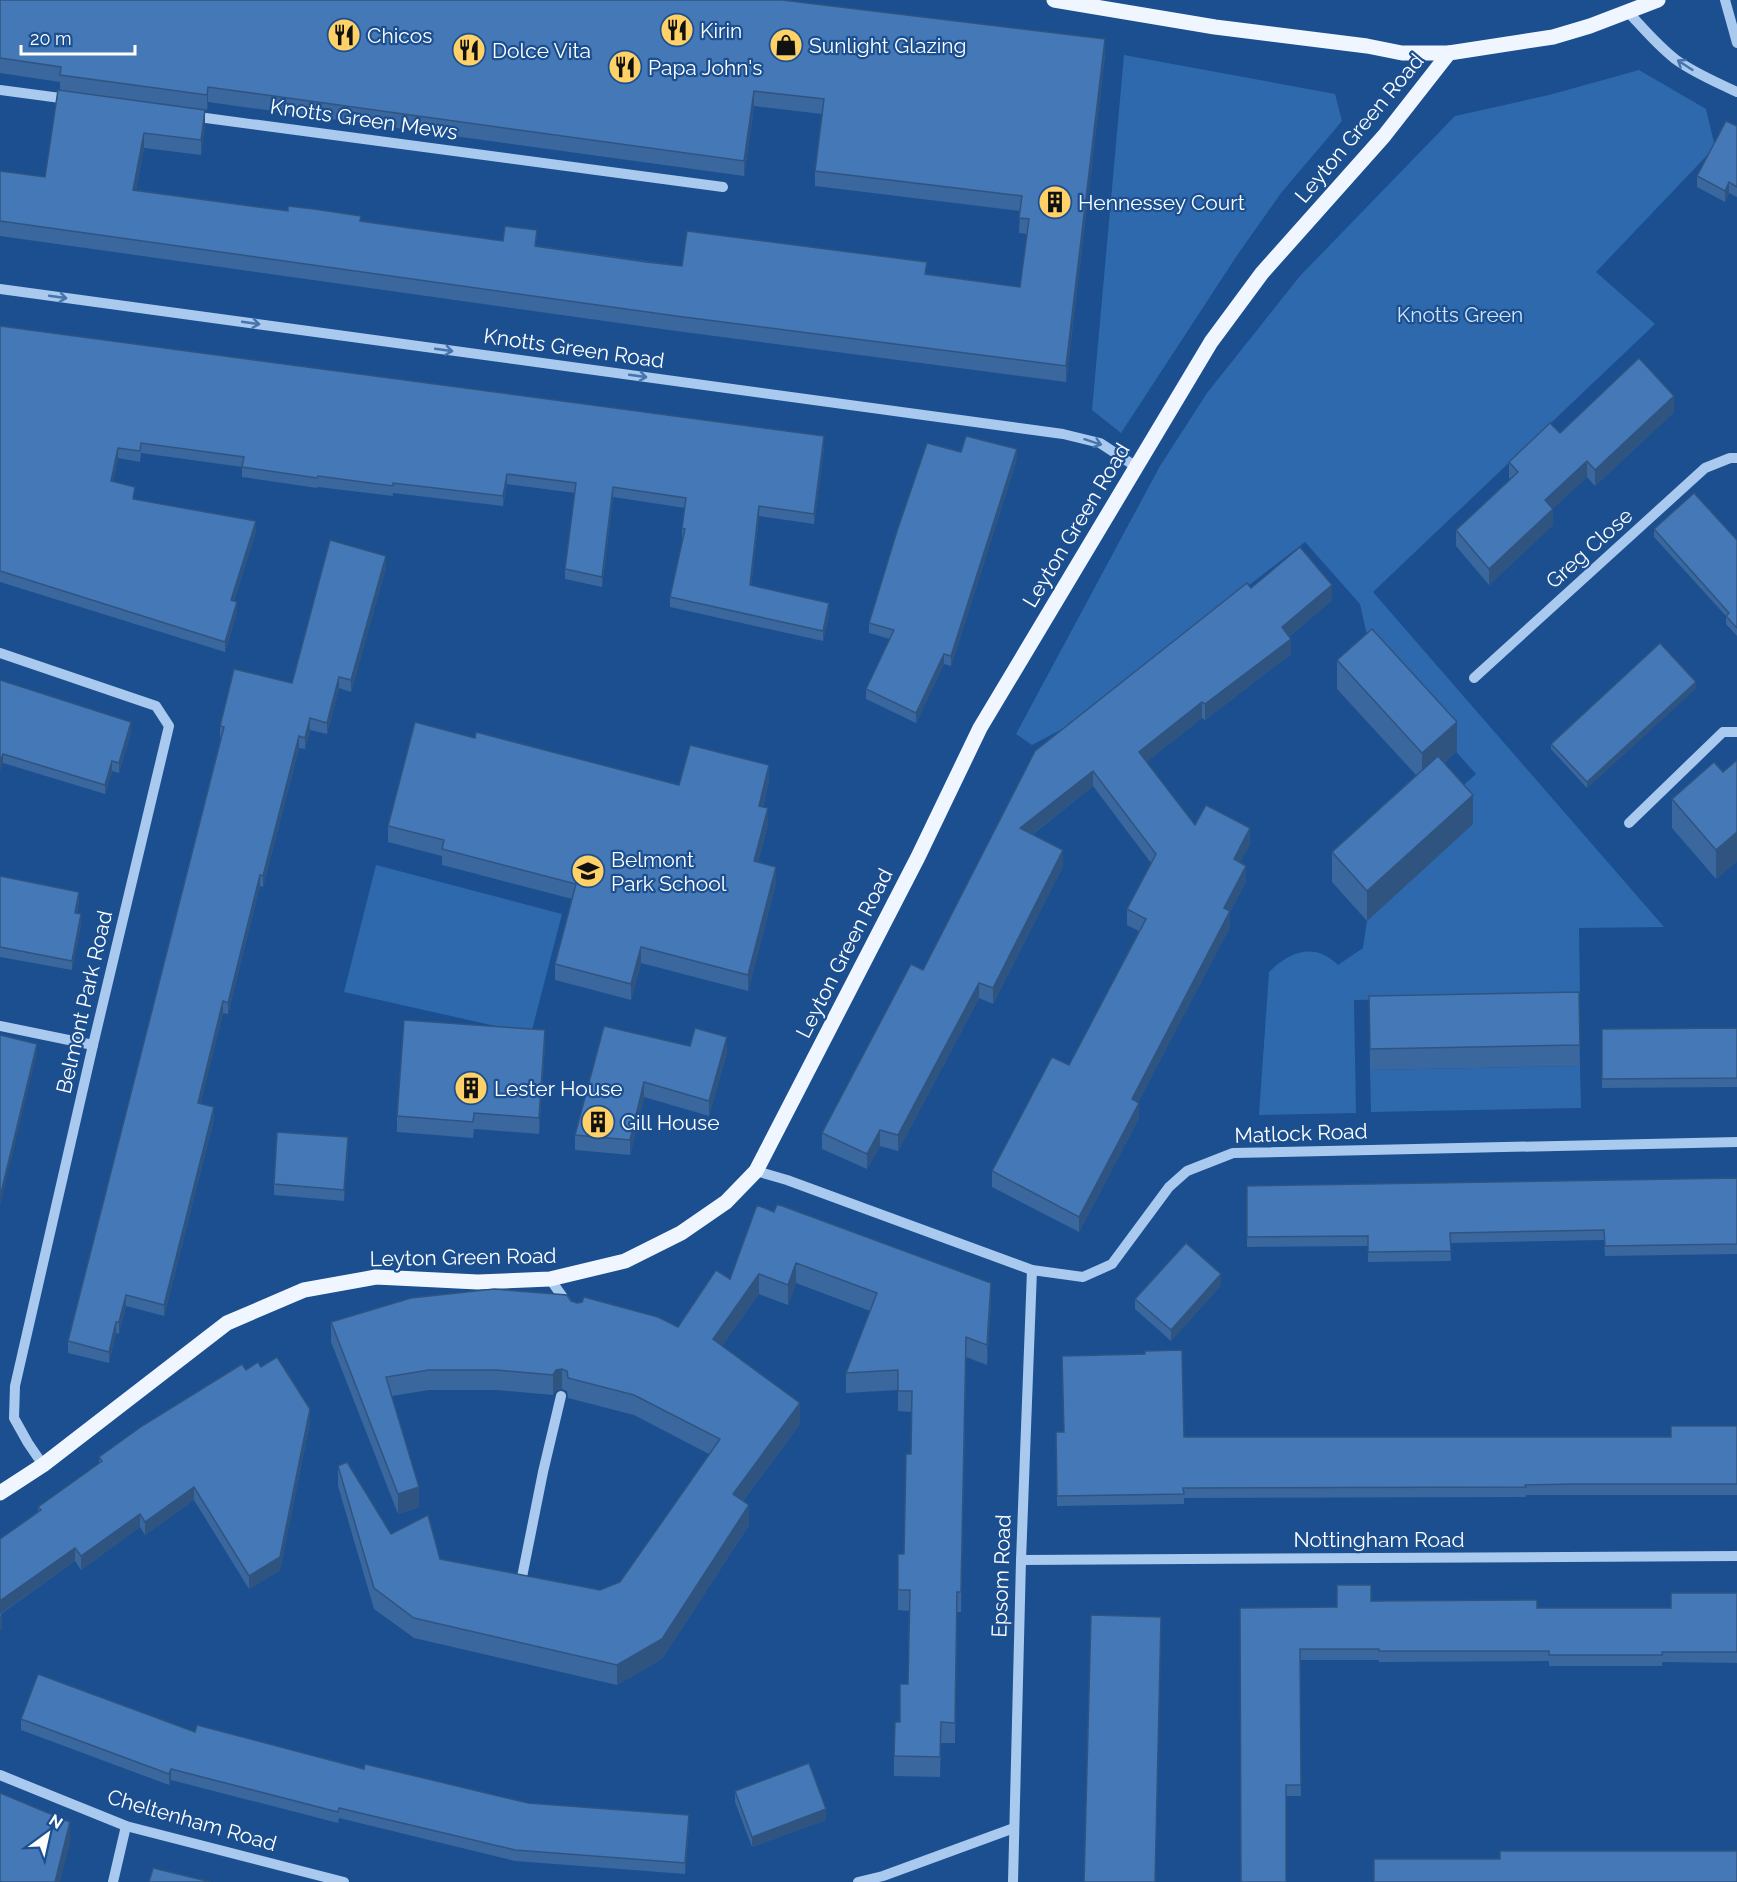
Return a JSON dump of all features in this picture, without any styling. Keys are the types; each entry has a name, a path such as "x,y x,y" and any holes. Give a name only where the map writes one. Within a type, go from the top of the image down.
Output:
{"main road":[{"path":"1053,0 1215,27 1367,46 1402,53 1449,53 1553,37 1658,0"},
{"name":"Leyton Green Road","path":"0,1493 43,1465 227,1323 304,1290 376,1277 478,1282 550,1280 625,1260 681,1233 726,1202 756,1171 913,866 980,728 1211,342 1262,273 1384,135 1449,53"}],"street":[{"path":"1725,0 1737,43"},
{"path":"1628,12 1675,59 1698,74 1737,92"},
{"path":"0,90 83,101"},
{"name":"Knotts Green Mews","path":"178,114 723,187"},
{"name":"Knotts Green Road","path":"0,289 1063,434 1100,443 1136,466"},
{"name":"Greg Close","path":"1474,678 1705,468 1730,458 1737,458"},
{"name":"Belmont Park Road","path":"0,653 156,706 170,726 93,1045 15,1386 14,1418 43,1465"},
{"path":"1629,822 1723,732 1737,732"},
{"path":"0,1026 93,1045"},
{"name":"Matlock Road","path":"756,1171 787,1180 1032,1270 1083,1277 1112,1264 1169,1187 1187,1171 1233,1153 1737,1142"},
{"name":"Epsom Road","path":"1013,1882 1021,1560 1032,1270"},
{"path":"550,1280 577,1316"},
{"path":"521,1582 561,1396"},
{"name":"Nottingham Road","path":"1021,1560 1737,1556"},
{"name":"Cheltenham Road","path":"0,1775 126,1826 344,1882"},
{"path":"113,1882 126,1826"},
{"path":"858,1882 883,1876 1014,1828"}],"green space":[{"path":"1124,55 1335,94 1342,121 1281,193 1236,257 1121,433 1092,410"},
{"name":"Knotts Green","path":"1639,70 1706,109 1715,147 1596,272 1655,324 1373,592 1664,927 1579,928 1580,995 1354,1000 1356,1113 1259,1115 1269,972 1294,954 1320,953 1338,965 1363,948 1367,921 1473,824 1449,798 1476,774 1372,658 1360,604 1305,542 1064,728 1032,745 1016,734 1160,466 1207,393 1300,276 1455,116 1549,95"},
{"path":"376,865 562,914 531,1034 344,992"},
{"path":"1580,1066 1581,1108 1371,1112 1370,1070"}],"building":[{"path":"0,0 782,0 1105,39 1066,366 676,316 0,221 0,171 45,177 58,90 205,110 201,140 144,133 133,190 288,211 288,206 314,209 361,216 360,221 503,241 505,226 537,230 535,246 646,262 682,266 687,231 927,262 925,274 1020,287 1029,219 1019,218 1022,196 815,171 824,99 754,91 744,161 208,87 207,95 60,75 61,67 0,58"},
{"path":"1726,121 1737,126 1737,187 1729,182 1725,191 1697,176"},
{"path":"0,326 824,436 814,514 759,506 750,585 829,603 823,631 670,597 685,529 682,528 686,498 613,487 602,577 565,569 576,483 507,474 503,496 393,483 393,486 242,467 244,457 141,443 140,451 118,448 111,481 135,487 133,499 256,521 231,600 237,602 225,642 0,571"},
{"path":"1639,358 1674,396 1595,470 1587,461 1545,500 1553,509 1489,569 1456,530 1518,472 1509,462 1550,423 1560,433"},
{"path":"966,436 1017,449 951,656 944,654 916,713 866,689 894,630 869,623 927,443 961,452"},
{"path":"1694,493 1737,540 1737,628 1726,616 1729,613 1654,529"},
{"path":"330,540 386,556 351,680 339,677 327,723 310,718 305,738 299,736 263,876 260,875 228,1003 223,1001 198,1103 214,1107 164,1305 126,1295 119,1322 116,1322 109,1352 68,1341 224,727 220,726 234,669 292,683"},
{"path":"1300,547 1332,585 1282,627 1291,639 1205,704 1202,702 1139,752 1195,825 1206,805 1250,828 1234,859 1246,866 1224,908 1230,911 1132,1099 1139,1103 1079,1217 992,1171 1052,1057 1069,1065 1146,919 1127,909 1156,854 1093,771 1020,828 1063,850 993,988 979,983 898,1135 880,1130 867,1154 822,1133 911,964 923,970 1035,751 1247,583 1251,588"},
{"path":"1372,629 1457,722 1422,753 1337,660"},
{"path":"1660,643 1696,682 1587,782 1551,744"},
{"path":"0,680 131,722 119,763 112,761 105,785 3,754 0,762"},
{"path":"415,722 475,738 476,732 679,785 690,745 769,765 759,806 768,808 754,861 776,867 748,975 641,947 631,984 555,964 576,884 442,849 444,840 388,826"},
{"path":"1438,756 1473,795 1367,891 1332,852"},
{"path":"1737,760 1737,832 1716,850 1672,799 1714,762 1723,772"},
{"path":"0,876 79,892 75,913 81,914 72,961 0,947"},
{"path":"1579,992 1580,1045 1370,1049 1369,996"},
{"name":"Lester House","path":"404,1020 545,1030 539,1118 474,1113 473,1122 397,1116"},
{"path":"604,1026 690,1046 695,1028 727,1037 709,1101 644,1082 630,1140 575,1135"},
{"path":"1737,1028 1737,1078 1602,1079 1602,1029"},
{"path":"0,1035 37,1044 0,1197"},
{"path":"277,1132 348,1137 344,1190 274,1184"},
{"path":"1737,1178 1737,1244 1605,1246 1604,1230 1450,1233 1451,1251 1368,1252 1368,1236 1247,1237 1247,1186"},
{"path":"777,1204 991,1283 987,1345 966,1337 961,1592 957,1592 955,1723 941,1722 940,1757 894,1756 895,1722 900,1722 900,1684 908,1684 910,1590 898,1590 898,1554 904,1554 906,1454 911,1454 912,1391 898,1391 898,1370 846,1373 877,1293 796,1263 788,1285 759,1274 713,1339 800,1403 733,1494 749,1505 662,1639 617,1665 414,1618 374,1588 338,1466 347,1462 391,1534 428,1515 440,1559 600,1590 620,1582 720,1439 634,1395 568,1378 567,1371 562,1369 556,1370 553,1375 497,1370 429,1370 386,1377 419,1487 398,1494 331,1322 411,1298 494,1289 567,1295 571,1301 577,1303 582,1302 584,1297 658,1317 678,1327 716,1270 730,1279 757,1205 774,1212"},
{"path":"1186,1243 1221,1274 1171,1330 1135,1299"},
{"path":"1182,1350 1184,1437 1671,1437 1671,1426 1737,1426 1737,1484 1183,1488 1184,1494 1057,1496 1056,1432 1064,1432 1062,1356 1145,1354 1145,1351"},
{"path":"277,1357 310,1409 280,1557 249,1576 194,1487 145,1522 140,1514 81,1556 75,1548 0,1601 0,1539 41,1510 38,1507 102,1461 99,1457 142,1426 242,1364 246,1370 258,1362 261,1367"},
{"path":"1337,1585 1371,1585 1371,1601 1537,1600 1537,1608 1671,1608 1671,1593 1737,1593 1737,1652 1662,1652 1662,1655 1549,1655 1549,1651 1300,1649 1301,1785 1286,1785 1286,1882 1241,1882 1240,1608 1337,1607"},
{"path":"1091,1615 1161,1617 1155,1882 1084,1882"},
{"path":"38,1674 195,1732 197,1725 364,1769 365,1764 528,1803 689,1815 685,1863 515,1850 339,1808 338,1812 171,1769 169,1774 21,1719"},
{"path":"809,1763 826,1809 752,1837 735,1791"},
{"path":"0,1793 70,1822 55,1882 0,1882"},
{"path":"1500,1851 1737,1851 1737,1882 1374,1882 1374,1859 1500,1859"},
{"path":"153,1868 211,1882 149,1882"}],"place":[{"name":"Kirin","path":"677,30"},
{"name":"Chicos","path":"344,35"},
{"name":"Sunlight Glazing","path":"786,45"},
{"name":"Dolce Vita","path":"469,50"},
{"name":"Papa John's","path":"625,67"},
{"name":"Hennessey Court","path":"1055,202"},
{"name":"Belmont Park School","path":"588,871"},
{"name":"Lester House","path":"471,1088"},
{"name":"Gill House","path":"598,1122"}]}
